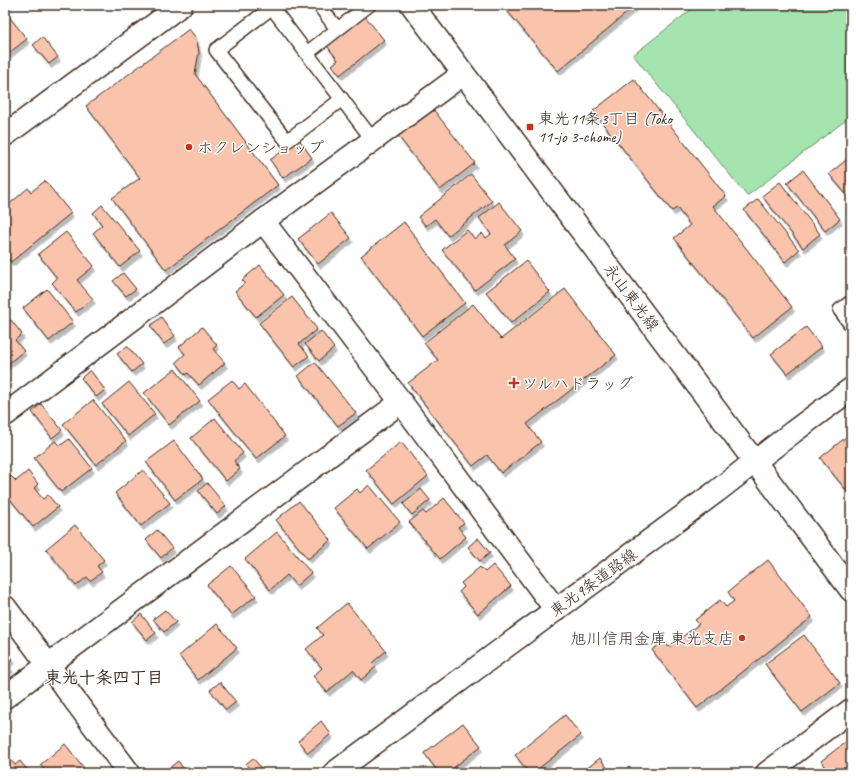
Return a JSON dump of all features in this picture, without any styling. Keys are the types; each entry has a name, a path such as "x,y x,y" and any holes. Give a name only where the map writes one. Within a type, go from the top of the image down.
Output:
{"street":[{"path":"8,128 181,5"},
{"name":"永山東光線","path":"412,5 851,590"},
{"path":"5,415 263,221 463,74"},
{"path":"263,221 401,402 556,610"},
{"name":"東光9条道路線","path":"334,773 710,496 851,389"},
{"path":"5,697 401,402"},
{"path":"5,607 129,773"},
{"path":"767,773 851,710"}],"lane":[{"path":"319,5 337,29"},
{"path":"307,53 369,5"},
{"path":"342,99 287,141 216,50 272,6 373,140"},
{"path":"851,302 840,310 851,325"}],"green space":[{"path":"697,5 851,5 851,116 747,196 633,55"}],"building":[{"path":"636,5 558,71 503,6"},
{"path":"7,14 27,39 5,56 5,15"},
{"path":"364,15 384,40 340,75 332,65 338,60 327,46"},
{"path":"189,29 196,38 199,52 195,74 278,185 166,270 112,198 140,178 86,106"},
{"path":"42,37 58,57 49,64 33,45"},
{"path":"634,79 726,196 713,206 792,307 753,338 674,238 690,225 677,208 672,211 593,111"},
{"path":"433,109 475,163 440,190 398,136"},
{"path":"299,139 312,158 283,178 270,160"},
{"path":"851,156 851,200 829,174"},
{"path":"803,170 840,219 825,231 787,183"},
{"path":"471,174 492,201 448,236 435,219 426,226 418,217"},
{"path":"45,181 71,213 11,262 5,255 5,206 6,207 28,188 31,192"},
{"path":"780,182 820,234 803,248 762,196"},
{"path":"758,199 799,250 785,262 744,210"},
{"path":"499,202 522,231 505,245 515,259 475,290 442,250 467,230 475,239 482,233 486,238 491,234 479,218"},
{"path":"102,205 140,251 120,267 93,233 102,225 93,213"},
{"path":"331,213 351,238 318,264 298,239"},
{"path":"404,222 465,303 422,336 361,256"},
{"path":"66,232 94,266 77,280 93,299 76,312 52,283 57,278 38,254"},
{"path":"526,261 550,292 511,323 486,292"},
{"path":"260,265 284,295 256,317 235,291 245,283 242,280"},
{"path":"123,273 136,289 126,296 113,281"},
{"path":"47,289 73,322 49,341 23,308"},
{"path":"565,289 616,355 527,424 541,442 501,473 487,455 473,466 408,383 438,360 424,343 473,304 501,339"},
{"path":"292,297 317,329 299,344 309,356 294,367 259,323"},
{"path":"161,317 175,336 164,344 150,326"},
{"path":"11,320 22,334 15,340 24,351 5,366 5,324"},
{"path":"202,327 217,345 213,349 225,363 199,385 188,373 186,375 176,362 185,354 179,347"},
{"path":"806,327 822,347 787,374 771,354"},
{"path":"321,331 334,348 319,361 305,344"},
{"path":"127,346 142,364 132,372 117,354"},
{"path":"315,362 356,413 338,426 298,376"},
{"path":"175,369 200,401 169,425 144,393"},
{"path":"90,370 105,390 96,397 81,378"},
{"path":"232,380 239,389 245,384 285,436 256,459 208,399"},
{"path":"129,382 155,414 128,436 102,404"},
{"path":"93,400 126,441 96,465 63,424"},
{"path":"41,404 62,430 52,438 32,412"},
{"path":"215,418 243,453 234,461 240,469 226,481 191,438"},
{"path":"851,433 851,496 820,458"},
{"path":"69,439 92,468 61,492 34,458 55,441 60,446"},
{"path":"174,441 203,479 175,500 146,462"},
{"path":"401,442 428,476 394,504 366,470"},
{"path":"143,470 170,503 141,526 115,493"},
{"path":"28,471 38,484 34,488 43,499 48,495 58,507 33,527 5,493 5,481 11,476 16,481"},
{"path":"207,483 226,506 217,514 198,491"},
{"path":"369,485 400,522 368,549 334,508 357,489 360,493"},
{"path":"421,489 430,500 412,515 403,504"},
{"path":"444,498 464,523 458,527 466,537 440,559 409,522 423,511 426,514"},
{"path":"299,501 331,540 308,559 276,520"},
{"path":"75,525 104,560 97,566 102,572 90,581 87,577 76,586 46,549"},
{"path":"157,530 172,548 161,558 146,540"},
{"path":"277,532 311,573 296,586 287,575 270,590 245,559"},
{"path":"478,538 490,553 480,561 468,547"},
{"path":"768,560 812,617 697,708 652,650 664,641 669,647 699,624 695,620 720,600 726,607 734,601 728,592"},
{"path":"493,565 511,586 478,614 459,592 464,587 461,583 480,567 485,572"},
{"path":"231,566 256,596 231,615 207,585"},
{"path":"347,603 386,651 372,663 376,667 361,680 353,670 327,692 313,676 322,668 306,649 323,635 317,628"},
{"path":"165,610 176,622 164,632 153,619"},
{"path":"141,614 156,633 147,640 132,622"},
{"path":"217,624 237,648 198,680 179,656"},
{"path":"804,635 840,683 802,712 765,664"},
{"path":"5,649 13,659 7,663 11,668 5,673"},
{"path":"220,682 236,702 226,710 210,690"},
{"path":"565,715 581,735 533,773 529,773 515,755"},
{"path":"321,721 331,734 308,753 298,741"},
{"path":"463,723 481,746 447,773 439,773 424,753"},
{"path":"851,738 851,773 831,773 821,761"},
{"path":"65,744 88,773 47,773 40,765"},
{"path":"5,753 15,765 20,761 30,773 5,773"},
{"path":"253,758 265,773 252,773 246,764"},
{"path":"600,758 611,773 581,773"},
{"path":"178,761 186,772 163,773"}],"place":[{"name":"東光11条3丁目 (Toko 11-jo 3-chome)","path":"530,127"},
{"name":"ホクレンショップ","path":"189,147"},
{"name":"ツルハドラッグ","path":"514,383"},
{"name":"旭川信用金庫 東光支店","path":"742,638"}],"district":[{"name":"東光十条四丁目","path":"104,677"}]}
